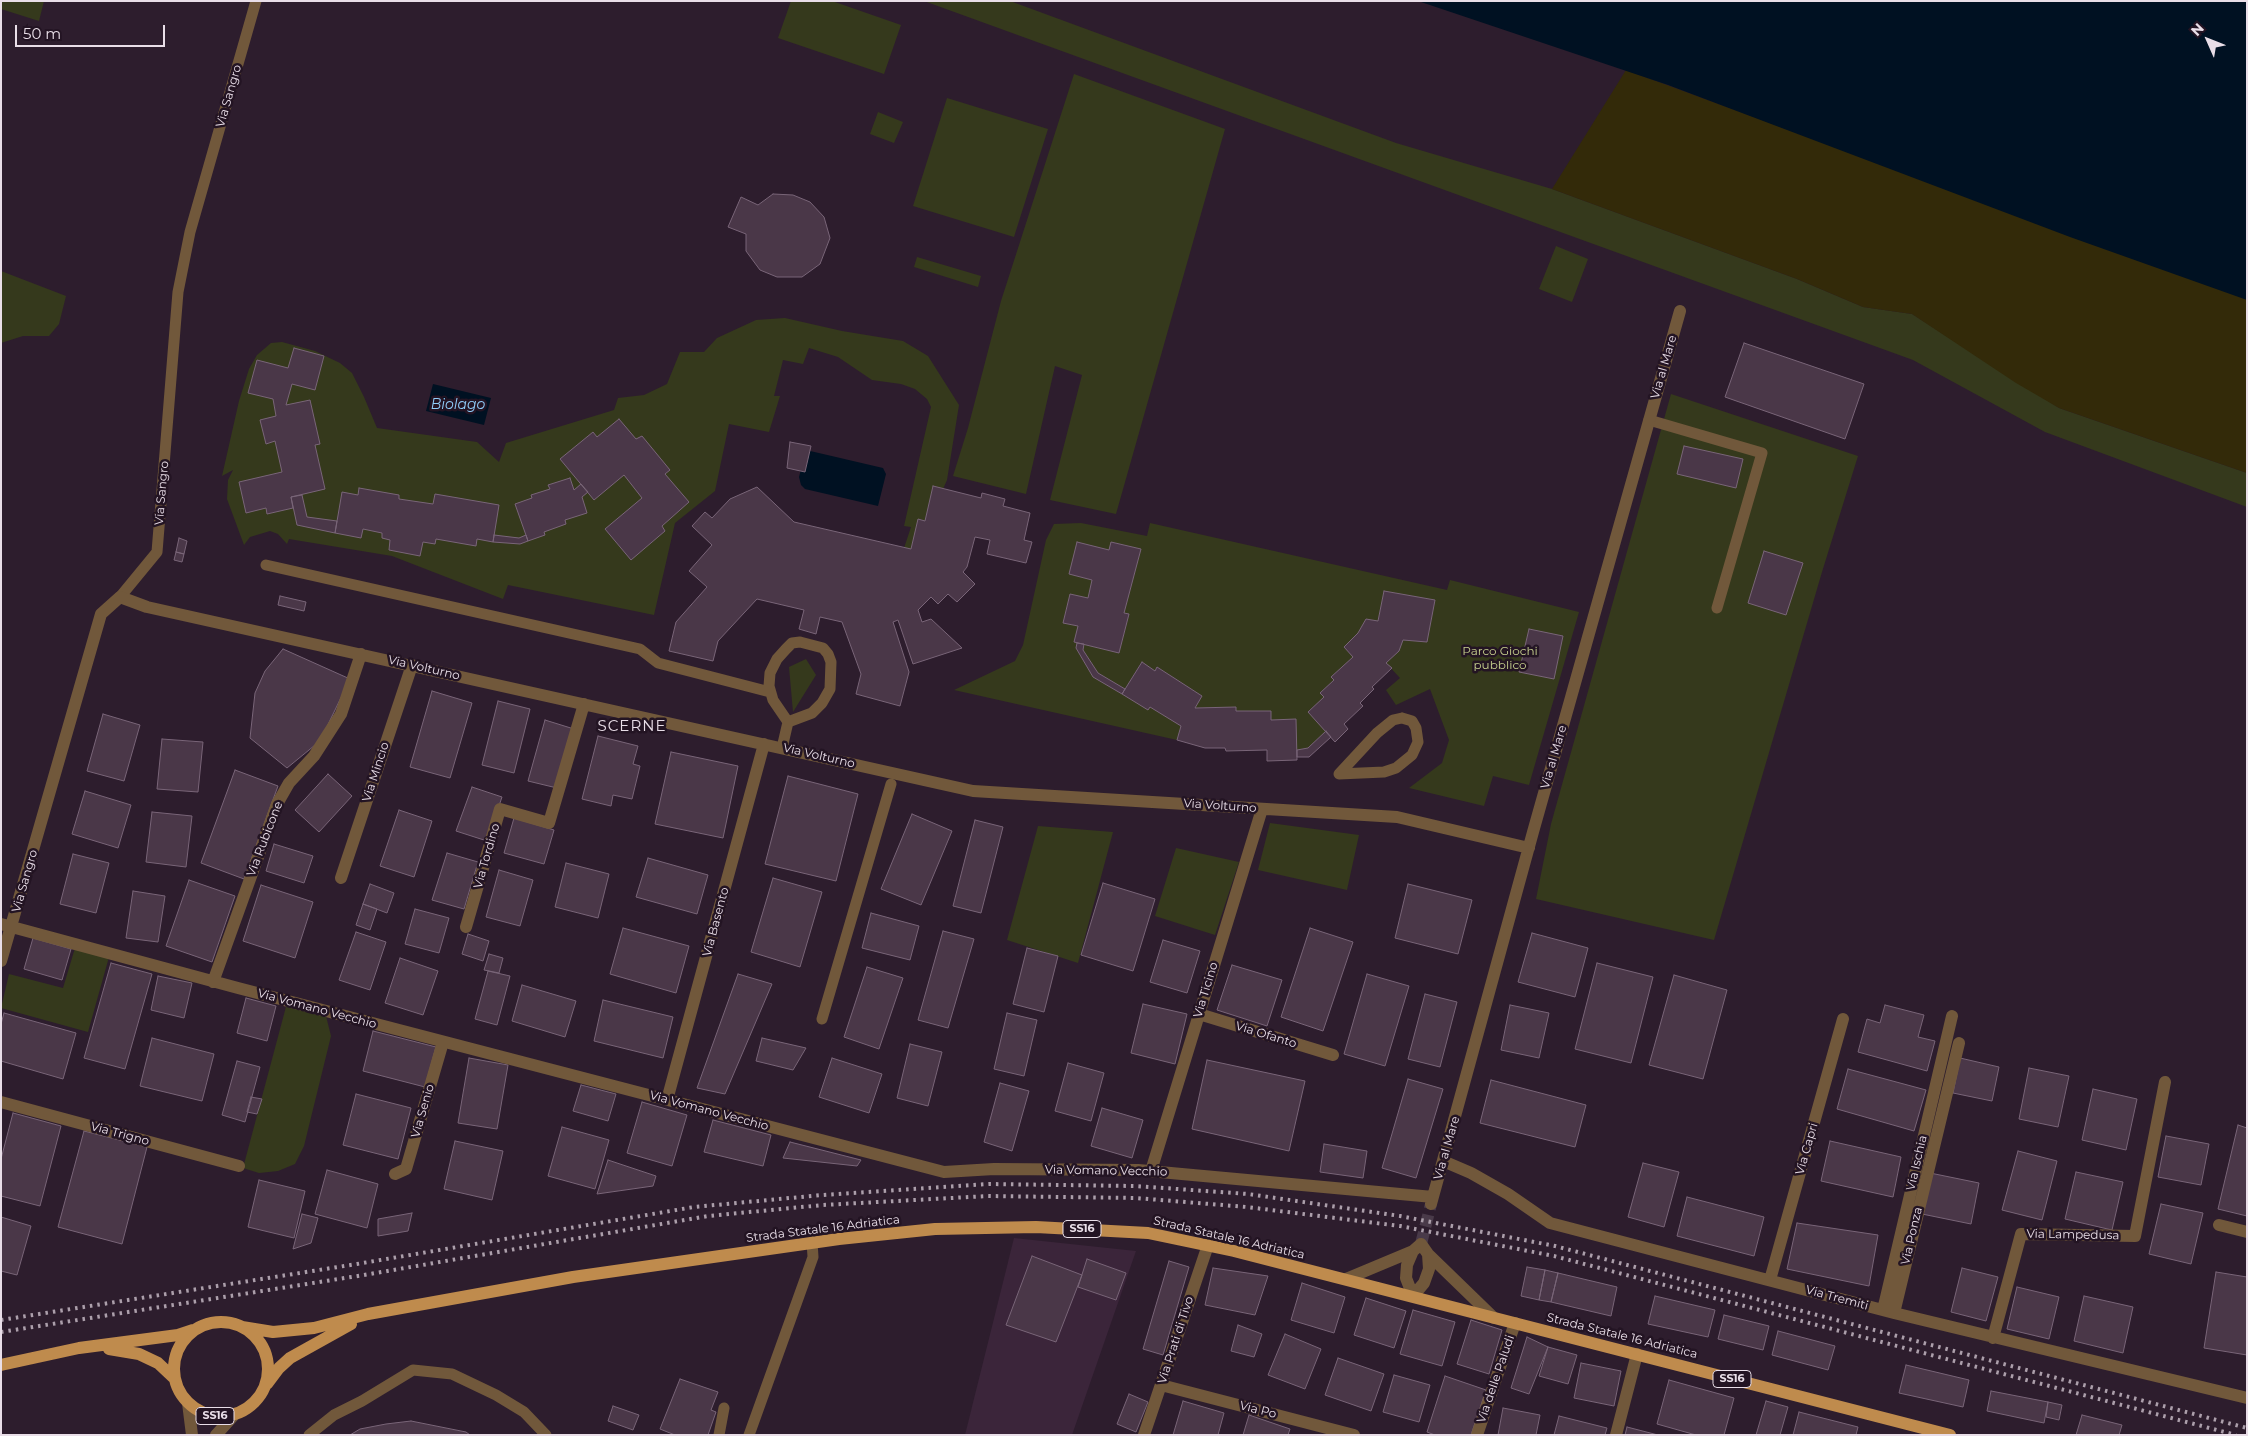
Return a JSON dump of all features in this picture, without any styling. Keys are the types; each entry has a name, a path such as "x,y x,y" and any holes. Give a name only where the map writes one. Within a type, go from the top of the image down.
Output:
{"main road":[{"name":"Strada Statale 16 Adriatica","path":"242,1327 273,1332 314,1328 368,1314 573,1277 812,1242 934,1230 1036,1227 1148,1233 1208,1245 1346,1279 1950,1435"},
{"name":"Strada Statale 16 Adriatica","path":"265,1386 279,1368 290,1358 368,1314"},
{"name":"SS16","path":"1,1365 79,1348 178,1334 210,1323 227,1322 242,1327"},
{"path":"242,1327 254,1335 262,1346 267,1359 268,1372 265,1386"},
{"path":"175,1379 174,1365 178,1351 185,1338 196,1329"},
{"name":"SS16","path":"94,1347 139,1354 158,1363 175,1379 178,1388 188,1403 210,1415 235,1414 253,1404 265,1386"}],"street":[{"name":"Via al Mare","path":"1432,1201 1680,311"},
{"name":"Via Volturno","path":"120,597 147,607 973,791 1397,817 1529,848"},
{"name":"Via Sangro","path":"1,961 6,925 101,614 120,597"},
{"name":"Via Rubicone","path":"213,982 277,804 289,783 314,756 341,714 362,654"},
{"name":"Via Mincio","path":"341,878 412,666"},
{"name":"Via Tordino","path":"466,927 500,809 549,823 584,704"},
{"name":"Via Basento","path":"667,1100 764,744"},
{"name":"Via Ticino","path":"1151,1171 1262,809"},
{"name":"Via Vomano Vecchio","path":"6,925 213,982 944,1172 994,1169 1151,1171 1432,1201"},
{"name":"Via Ofanto","path":"1199,1014 1334,1055"},
{"name":"Via Ischia","path":"1888,1312 1952,1016"},
{"name":"Via Capri","path":"1770,1280 1843,1019"},
{"name":"Via Senio","path":"395,1174 406,1169 442,1042"},
{"name":"Via Ponza","path":"1888,1312 1959,1042"},
{"name":"Via Lampedusa","path":"1993,1338 2021,1234 2135,1236 2165,1082"},
{"name":"Via Trigno","path":"1,1102 239,1166"},
{"name":"Via Tremiti","path":"1443,1161 1471,1173 1508,1194 1550,1223 1888,1312 2247,1398"},
{"path":"2220,1225 2247,1232"},
{"path":"1346,1279 1413,1251 1421,1244 1428,1254 1494,1318"},
{"name":"Via Prati di Tivo","path":"1144,1435 1208,1245"},
{"path":"1413,1251 1407,1265 1406,1278 1413,1296 1424,1283 1429,1269 1428,1254"},
{"name":"Via delle Paludi","path":"1477,1435 1515,1323"},
{"path":"1616,1435 1637,1354"},
{"name":"Via Po","path":"1161,1385 1354,1435"},
{"path":"188,1403 192,1435"},
{"path":"216,1435 235,1414"}],"lane":[{"name":"Via Sangro","path":"120,597 157,552 178,292 190,232 256,1"},
{"path":"1649,420 1762,453 1717,608"},
{"path":"266,566 640,649 658,663 770,692"},
{"path":"782,748 788,722 773,700 770,692 768,686 770,673 777,659 792,643 800,642 823,648 831,662 830,689 812,713 788,722"},
{"path":"1402,718 1412,721 1416,728 1418,742 1412,755 1396,768 1370,773 1339,774 1386,725 1402,718"},
{"path":"822,1019 891,784"},
{"path":"749,1435 813,1257 812,1242"},
{"path":"308,1435 334,1415 362,1401 413,1370 452,1374 496,1395 524,1412 546,1435"},
{"path":"719,1435 724,1408"}],"shaded area":[{"path":"1014,1238 1136,1251 1072,1435 965,1435"}],"green space":[{"path":"1,1 44,1 39,21 1,9"},
{"path":"791,1 832,1 901,25 884,74 778,38"},
{"path":"924,1 1010,1 1396,143 1552,189 1797,279 1863,307 1912,314 2059,408 2247,473 2247,507 2045,432 1913,360"},
{"path":"1074,74 1225,129 1116,514 1050,500 1082,375 1055,366 1026,494 953,476 968,428 1001,301"},
{"path":"947,98 1048,129 1014,237 913,206"},
{"path":"878,112 903,122 894,143 870,134"},
{"path":"1556,246 1588,259 1572,302 1539,289"},
{"path":"917,257 981,276 978,287 914,267"},
{"path":"1,271 66,296 59,324 49,336 23,336 1,343"},
{"path":"785,318 842,331 903,341 928,356 959,405 947,480 943,489 933,487 925,521 919,519 911,549 904,548 911,527 904,526 931,407 927,399 915,389 901,384 872,380 838,357 809,348 803,364 783,360 774,396 780,396 769,432 729,424 715,491 675,523 654,615 508,585 503,599 392,556 289,539 287,544 278,534 270,531 250,537 244,545 227,499 228,480 233,470 222,476 239,401 249,369 257,355 271,343 282,342 315,351 340,363 352,373 377,428 477,442 499,462 506,443 614,410 618,398 644,395 667,384 680,352 704,352 717,338 756,320"},
{"path":"1671,394 1858,456 1714,940 1536,899 1551,824"},
{"name":"Parco Giochi pubblico","path":"1081,523 1147,536 1150,523 1447,590 1450,580 1579,612 1529,785 1493,776 1484,806 1409,788 1442,763 1449,740 1430,689 1396,705 1386,690 1400,678 1386,663 1399,651 1403,640 1427,642 1435,600 1384,591 1378,621 1366,619 1358,633 1344,647 1353,657 1332,676 1334,680 1320,693 1324,697 1308,712 1326,731 1308,748 1297,750 1271,720 1270,711 1236,711 1236,707 1195,708 1202,696 1157,667 1155,671 1141,663 1125,689 1098,673 1083,650 1084,644 1119,653 1129,615 1124,613 1141,549 1112,542 1109,550 1077,542 1069,574 1092,580 1088,598 1070,594 1063,622 1078,626 1074,642 1077,643 1076,648 1093,677 1148,709 1150,707 1181,726 1177,740 954,690 1015,661 1023,645 1046,540 1054,524"},
{"path":"806,659 816,675 793,712 789,667"},
{"path":"1270,823 1359,835 1347,890 1258,870"},
{"path":"1038,826 1113,832 1078,963 1007,940"},
{"path":"1176,848 1239,862 1215,935 1155,916"},
{"path":"75,948 109,957 88,1032 1,1008 9,974 63,988"},
{"path":"287,1003 325,1012 331,1036 304,1146 295,1164 278,1171 259,1173 243,1168"}],"sand":[{"path":"1626,70 2247,298 2247,473 2059,408 2016,383 1912,314 1863,307 1797,279 1552,189"}],"water":[{"path":"1418,1 2247,1 2247,300 2070,237 1668,85"},
{"name":"Biolago","path":"433,384 491,398 484,425 426,411"},
{"path":"806,450 883,468 886,474 878,506 805,489 801,485 799,477"}],"building":[{"path":"773,194 793,195 810,202 824,217 830,238 820,264 802,277 777,277 760,270 746,251 746,234 728,227 741,197 758,205"},
{"path":"1744,343 1864,384 1845,439 1725,397"},
{"path":"294,348 324,356 315,390 292,384 286,405 310,400 320,444 315,445 325,489 291,497 293,508 267,514 266,508 246,513 239,482 282,472 275,441 266,444 260,420 276,416 273,399 248,393 257,360 288,368"},
{"path":"619,419 636,439 642,436 670,470 665,474 689,502 662,526 665,531 631,560 605,529 642,498 624,475 594,500 560,459 593,432 597,437"},
{"path":"790,442 811,446 805,472 787,468"},
{"path":"1684,446 1743,459 1736,488 1677,474"},
{"path":"570,478 574,490 581,484 588,492 582,497 587,513 565,520 566,524 544,532 545,535 528,541 515,504 532,498 531,495 550,489 548,485"},
{"path":"933,486 981,498 982,493 1005,499 1003,506 1030,513 1024,540 1032,542 1026,563 987,554 990,540 975,537 967,567 963,572 975,584 957,602 948,594 938,604 931,597 918,610 922,622 931,619 962,648 913,664 898,620 893,622 909,672 900,706 856,694 861,674 842,622 820,617 816,634 799,629 804,610 757,599 718,641 713,661 669,651 676,622 707,587 689,571 712,545 692,526 705,512 712,518 730,499 757,487 794,522 911,549 918,519 925,521"},
{"path":"359,488 399,495 399,499 433,504 435,494 499,505 493,542 477,539 476,546 436,539 435,544 423,542 420,556 389,550 390,540 382,538 382,533 363,529 361,538 335,533 342,492 358,495"},
{"path":"302,495 307,517 337,521 335,533 297,525 291,497"},
{"path":"494,535 519,538 526,535 528,541 520,544 493,542"},
{"path":"179,538 187,541 184,554 176,552"},
{"path":"1077,542 1109,550 1111,542 1141,549 1124,613 1129,614 1119,653 1074,642 1078,626 1063,623 1070,594 1088,598 1092,580 1069,574"},
{"path":"1764,551 1803,563 1786,615 1748,603"},
{"path":"176,552 184,554 182,562 174,560"},
{"path":"1384,591 1435,600 1427,642 1403,640 1399,651 1386,663 1392,668 1372,687 1374,689 1360,703 1363,706 1344,724 1348,729 1335,742 1308,712 1324,697 1320,693 1334,680 1331,677 1353,657 1344,647 1358,633 1366,619 1378,621"},
{"path":"280,596 306,602 304,611 278,605"},
{"path":"1529,629 1563,636 1554,679 1519,672"},
{"path":"1077,643 1084,644 1083,650 1098,673 1125,689 1122,694 1093,677 1076,648"},
{"path":"283,649 350,679 320,741 287,768 250,738 255,693 265,671"},
{"path":"1142,662 1155,671 1157,667 1202,696 1195,708 1236,707 1236,711 1271,711 1271,720 1296,719 1297,760 1267,761 1267,750 1226,751 1225,748 1205,748 1177,740 1181,726 1150,707 1148,710 1122,694"},
{"path":"432,691 472,703 450,778 410,767"},
{"path":"498,701 530,709 514,773 482,765"},
{"path":"103,714 140,725 124,781 87,771"},
{"path":"545,720 574,729 557,788 528,781"},
{"path":"1326,731 1331,737 1309,757 1297,757 1297,750 1308,748"},
{"path":"598,736 638,746 633,764 640,766 632,799 613,795 611,806 582,799"},
{"path":"162,739 203,742 198,792 157,789"},
{"path":"671,752 738,766 723,838 655,824"},
{"path":"235,770 278,786 244,879 201,863"},
{"path":"328,774 352,796 319,832 295,810"},
{"path":"788,776 858,794 836,881 765,864"},
{"path":"472,787 502,797 487,841 456,831"},
{"path":"85,791 131,805 118,848 72,834"},
{"path":"399,810 432,821 414,877 380,866"},
{"path":"152,812 192,816 186,867 146,862"},
{"path":"912,814 952,831 921,905 881,889"},
{"path":"514,818 554,830 544,864 504,853"},
{"path":"975,820 1003,827 981,913 953,906"},
{"path":"274,844 313,856 304,883 266,871"},
{"path":"447,853 478,862 464,909 432,900"},
{"path":"73,854 109,863 96,913 60,904"},
{"path":"648,858 708,875 697,914 636,897"},
{"path":"566,863 609,874 598,918 555,907"},
{"path":"499,870 533,880 520,926 486,917"},
{"path":"773,878 822,892 800,967 751,952"},
{"path":"189,880 235,896 212,962 166,946"},
{"path":"1103,883 1155,899 1133,971 1081,955"},
{"path":"370,884 394,893 387,913 363,904"},
{"path":"1408,884 1472,900 1458,954 1395,938"},
{"path":"261,885 313,902 295,958 243,941"},
{"path":"133,891 165,896 158,942 126,938"},
{"path":"363,904 377,909 370,930 356,925"},
{"path":"415,909 449,918 439,953 405,944"},
{"path":"871,913 919,926 910,960 862,948"},
{"path":"623,928 689,946 676,993 610,974"},
{"path":"1310,928 1353,942 1323,1031 1281,1017"},
{"path":"943,931 974,939 948,1028 918,1020"},
{"path":"356,932 386,942 370,990 339,980"},
{"path":"1532,933 1588,948 1575,997 1518,982"},
{"path":"468,934 489,941 483,961 462,954"},
{"path":"33,938 71,949 62,980 24,969"},
{"path":"1163,940 1200,951 1187,993 1150,982"},
{"path":"1027,948 1058,956 1044,1012 1013,1004"},
{"path":"489,954 503,958 499,973 484,970"},
{"path":"400,958 438,971 423,1015 385,1003"},
{"path":"111,963 152,974 125,1069 84,1058"},
{"path":"1597,963 1653,977 1631,1063 1575,1049"},
{"path":"1232,965 1282,980 1267,1026 1217,1010"},
{"path":"867,967 903,978 879,1049 844,1037"},
{"path":"488,971 510,976 497,1025 475,1019"},
{"path":"738,974 772,984 725,1094 697,1088"},
{"path":"1367,974 1409,986 1385,1066 1344,1054"},
{"path":"1674,975 1727,990 1703,1079 1649,1065"},
{"path":"158,976 192,983 184,1018 151,1010"},
{"path":"522,985 576,1001 565,1037 512,1021"},
{"path":"1425,994 1457,1002 1440,1067 1408,1059"},
{"path":"246,998 276,1006 267,1041 237,1033"},
{"path":"603,1000 673,1017 663,1058 594,1041"},
{"path":"1143,1004 1187,1014 1175,1064 1131,1053"},
{"path":"1510,1005 1549,1013 1539,1058 1501,1050"},
{"path":"1885,1005 1924,1015 1918,1037 1935,1041 1927,1071 1858,1052 1867,1019 1880,1023"},
{"path":"4,1013 76,1033 63,1079 1,1061 1,1024"},
{"path":"1007,1013 1037,1020 1024,1076 994,1069"},
{"path":"373,1031 436,1047 425,1087 363,1071"},
{"path":"152,1038 214,1054 202,1101 140,1086"},
{"path":"762,1038 806,1048 793,1070 756,1061"},
{"path":"910,1044 942,1052 928,1106 897,1098"},
{"path":"469,1058 508,1065 497,1129 458,1123"},
{"path":"832,1058 882,1074 869,1113 819,1097"},
{"path":"1960,1058 1999,1067 1992,1101 1953,1093"},
{"path":"1207,1060 1305,1081 1289,1151 1192,1129"},
{"path":"237,1061 260,1067 245,1122 222,1115"},
{"path":"1068,1063 1104,1073 1091,1121 1055,1111"},
{"path":"2029,1068 2069,1076 2058,1127 2019,1119"},
{"path":"1848,1069 1926,1090 1914,1131 1837,1109"},
{"path":"1408,1079 1443,1089 1416,1178 1382,1168"},
{"path":"1491,1080 1586,1105 1575,1147 1480,1123"},
{"path":"1000,1083 1029,1091 1012,1151 984,1142"},
{"path":"581,1085 616,1094 608,1121 573,1111"},
{"path":"2093,1089 2137,1099 2126,1150 2082,1140"},
{"path":"356,1094 411,1108 398,1159 343,1145"},
{"path":"251,1097 262,1099 257,1114 247,1112"},
{"path":"642,1102 687,1115 672,1166 627,1153"},
{"path":"1102,1108 1143,1120 1132,1158 1091,1146"},
{"path":"13,1113 61,1126 40,1206 1,1196 1,1159"},
{"path":"713,1120 771,1135 763,1166 704,1152"},
{"path":"2238,1125 2247,1128 2247,1216 2218,1209"},
{"path":"562,1127 609,1140 595,1189 548,1176"},
{"path":"84,1131 147,1147 122,1244 58,1227"},
{"path":"2166,1136 2209,1144 2201,1185 2158,1177"},
{"path":"455,1141 503,1151 492,1200 444,1189"},
{"path":"1830,1141 1901,1157 1893,1197 1821,1181"},
{"path":"790,1142 861,1160 857,1166 783,1158"},
{"path":"1324,1144 1367,1151 1363,1178 1320,1172"},
{"path":"2018,1151 2057,1161 2042,1220 2002,1210"},
{"path":"608,1160 656,1176 653,1186 597,1194"},
{"path":"1643,1163 1679,1172 1664,1227 1628,1217"},
{"path":"327,1170 378,1184 367,1228 315,1214"},
{"path":"2076,1172 2123,1182 2112,1230 2065,1219"},
{"path":"1930,1173 1979,1183 1971,1224 1922,1214"},
{"path":"259,1180 305,1191 294,1238 248,1227"},
{"path":"1687,1197 1764,1217 1754,1256 1677,1236"},
{"path":"2161,1204 2203,1213 2191,1264 2149,1254"},
{"path":"412,1213 408,1231 378,1236 378,1219"},
{"path":"302,1214 318,1218 311,1243 293,1249"},
{"path":"1,1217 31,1226 17,1275 1,1271"},
{"path":"1797,1223 1878,1235 1869,1286 1787,1269"},
{"path":"1032,1256 1082,1275 1056,1342 1006,1325"},
{"path":"1087,1259 1126,1273 1116,1300 1078,1287"},
{"path":"1169,1261 1189,1267 1163,1355 1143,1349"},
{"path":"1527,1267 1545,1270 1539,1300 1521,1296"},
{"path":"1213,1268 1268,1276 1255,1315 1205,1305"},
{"path":"1962,1268 1998,1277 1986,1321 1951,1312"},
{"path":"1545,1270 1558,1273 1551,1302 1539,1300"},
{"path":"2216,1272 2247,1277 2247,1355 2204,1348"},
{"path":"1558,1273 1617,1287 1611,1316 1551,1302"},
{"path":"1302,1283 1345,1297 1334,1333 1291,1320"},
{"path":"2017,1287 2059,1297 2049,1339 2007,1329"},
{"path":"1655,1296 1715,1310 1708,1337 1648,1324"},
{"path":"2084,1296 2133,1307 2123,1353 2074,1341"},
{"path":"1366,1298 1406,1311 1394,1348 1354,1335"},
{"path":"1413,1310 1455,1322 1442,1366 1400,1354"},
{"path":"1724,1315 1769,1326 1763,1350 1718,1339"},
{"path":"1471,1320 1502,1330 1489,1374 1457,1364"},
{"path":"1238,1325 1262,1334 1254,1357 1231,1351"},
{"path":"1778,1331 1835,1346 1828,1370 1772,1355"},
{"path":"1285,1334 1321,1349 1305,1389 1268,1375"},
{"path":"1527,1337 1548,1347 1529,1394 1511,1388"},
{"path":"1548,1347 1577,1355 1568,1384 1539,1376"},
{"path":"1338,1358 1384,1374 1371,1411 1325,1395"},
{"path":"1581,1363 1621,1371 1614,1406 1574,1398"},
{"path":"1906,1365 1969,1380 1963,1407 1899,1393"},
{"path":"1394,1375 1430,1385 1419,1422 1383,1412"},
{"path":"1445,1376 1486,1390 1471,1435 1435,1435 1427,1432"},
{"path":"680,1379 718,1392 711,1410 716,1412 708,1435 675,1435 660,1429"},
{"path":"1669,1380 1734,1398 1724,1435 1696,1435 1657,1424"},
{"path":"1991,1391 2048,1402 2044,1423 1987,1411"},
{"path":"1129,1394 1148,1402 1136,1432 1117,1424"},
{"path":"1183,1401 1224,1413 1218,1435 1173,1435"},
{"path":"1766,1401 1788,1407 1780,1435 1756,1435"},
{"path":"2048,1402 2062,1405 2059,1420 2046,1417"},
{"path":"613,1406 639,1415 633,1430 608,1421"},
{"path":"1503,1408 1540,1415 1536,1435 1498,1435"},
{"path":"1799,1412 1858,1427 1856,1435 1793,1435"},
{"path":"1249,1415 1290,1429 1288,1435 1243,1435"},
{"path":"2082,1415 2122,1425 2119,1435 2076,1435"},
{"path":"1559,1416 1607,1428 1605,1435 1554,1435"},
{"path":"411,1421 466,1432 470,1435 350,1435 360,1429"},
{"path":"1627,1427 1658,1435 1625,1435"}],"tunnel":[{"path":"1421,1244 1431,1204"}],"railway":[{"path":"1,1320 357,1264 694,1207 822,1195 989,1184 1135,1186 1248,1194 1400,1216 1555,1246 2247,1428"},
{"path":"1,1332 364,1275 708,1216 823,1205 988,1196 1136,1198 1247,1207 1400,1226 1554,1256 2236,1435"}],"district":[{"name":"SCERNE","path":"632,727"}]}
